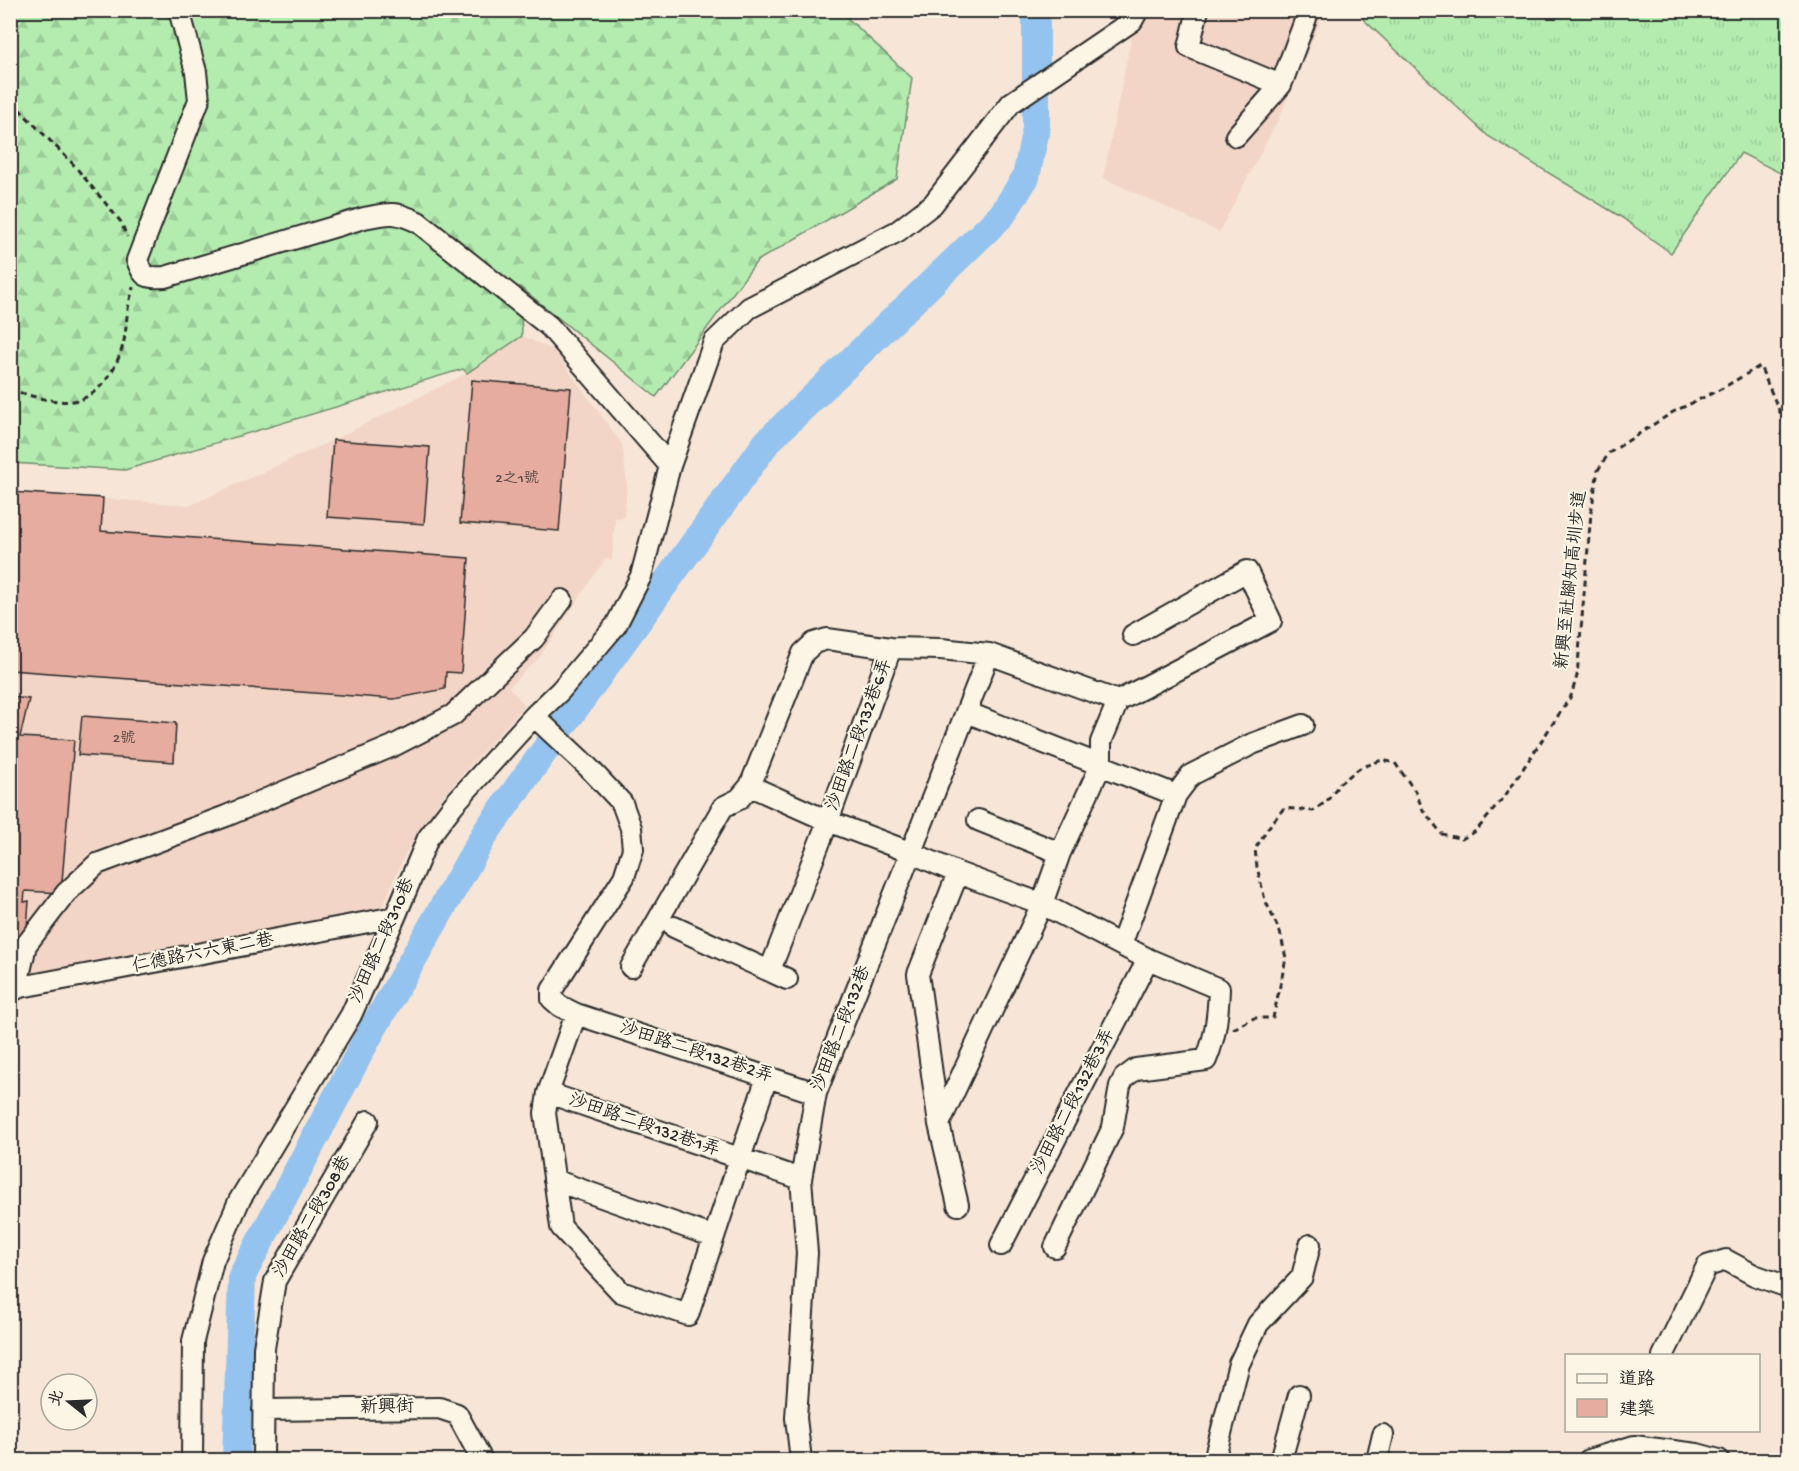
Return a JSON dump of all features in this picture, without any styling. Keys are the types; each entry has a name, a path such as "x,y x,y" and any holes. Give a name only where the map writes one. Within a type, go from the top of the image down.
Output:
{"street":[{"path":"179,10 196,72 199,100 137,260 142,273 150,278 165,277 364,218 389,213 402,214 418,222 549,326 670,466"},
{"name":"沙田路二段310巷","path":"192,1461 193,1341 213,1261 239,1201 351,1015 428,838 454,804 541,722 560,691 616,625 641,576 670,466 714,342 749,308 898,231 916,218 933,204 1011,103 1132,21 1138,10"},
{"path":"1198,10 1189,46 1281,84"},
{"path":"1236,136 1281,84 1309,10"},
{"path":"939,1124 1042,903 1060,853 1101,765 1101,742 1118,701 1271,621 1246,571 1133,635"},
{"path":"13,989 26,945 66,893 96,864 247,807 393,746 453,716 534,638 562,600"},
{"name":"沙田路二段132巷6弄","path":"750,786 803,653 814,643 826,639 891,648 941,649 989,654 1118,701"},
{"name":"沙田路二段132巷6弄","path":"674,927 778,974 828,821 891,648"},
{"name":"沙田路二段132巷","path":"801,1461 796,1418 807,1253 801,1179 816,1093 989,654"},
{"path":"966,712 1176,795"},
{"name":"沙田路二段132巷2弄","path":"541,722 622,803 631,828 633,849 624,877 552,990 552,999 576,1014 816,1093"},
{"path":"1121,945 1176,795 1191,776 1252,744 1303,725"},
{"path":"631,967 723,807 739,799 750,786 828,821 958,873 1042,903 1148,959 1219,989 1213,1044 1206,1060 1136,1069 1124,1078 1120,1086 1113,1127 1054,1247"},
{"path":"978,819 1060,853"},
{"path":"958,873 918,974 939,1124 958,1205"},
{"name":"仁德路六六東二巷","path":"13,989 395,917"},
{"name":"沙田路二段132巷3弄","path":"1001,1245 1148,959"},
{"name":"沙田路二段132巷1弄","path":"576,1014 548,1093 545,1113 561,1227 621,1292 688,1315 767,1077"},
{"name":"沙田路二段132巷1弄","path":"548,1093 801,1179"},
{"name":"沙田路二段308巷","path":"263,1461 264,1348 275,1281 368,1121"},
{"path":"554,1180 714,1237"},
{"path":"1214,1461 1239,1364 1258,1324 1302,1277 1310,1245"},
{"path":"1664,1354 1707,1266 1726,1260 1754,1275 1788,1287"},
{"path":"1281,1461 1299,1395"},
{"name":"新興街","path":"263,1410 439,1408 457,1414 482,1461"},
{"path":"1377,1461 1383,1435"},
{"path":"1589,1461 1633,1438 1719,1461"}],"path":[{"path":"10,90 17,107 73,164 121,222 137,260 124,343 116,364 102,386 82,399 56,400 28,396 10,389"},
{"name":"新興至社腳知高圳步道","path":"1227,1036 1234,1028 1254,1018 1273,1018 1286,958 1280,932 1264,900 1255,849 1284,808 1313,811 1327,801 1340,783 1360,768 1382,760 1395,763 1442,834 1462,839 1476,831 1505,796 1547,732 1570,696 1577,676 1591,513 1598,470 1609,453 1673,412 1760,366 1788,431"}],"shaded area":[{"path":"1145,11 1325,11 1279,118 1219,232 1103,178 1132,34"},
{"path":"522,336 554,350 622,444 627,485 624,518 615,518 612,560 605,559 539,658 509,687 525,705 442,797 405,854 380,913 52,973 11,970 10,492 191,505 333,440 467,373"}],"green space":[{"path":"1368,10 1788,11 1788,177 1741,153 1671,253 1621,217 1488,136 1363,19"},
{"path":"10,11 840,11 912,78 897,179 757,261 656,397 520,287 522,336 467,373 463,369 125,470 11,463"}],"building":[{"path":"472,380 571,388 559,531 460,523"},
{"path":"333,440 430,447 424,524 327,517"},
{"path":"10,492 103,498 101,531 469,558 461,673 446,672 445,689 394,699 10,670"},
{"path":"10,697 29,699 20,737 74,740 61,893 25,891 24,902 29,901 26,942 10,941"},
{"path":"82,716 176,723 174,762 78,755"}],"waterway":[{"path":"236,1460 242,1276 367,1039 486,832 767,442 1002,215 1026,177 1036,129 1036,10"}]}
